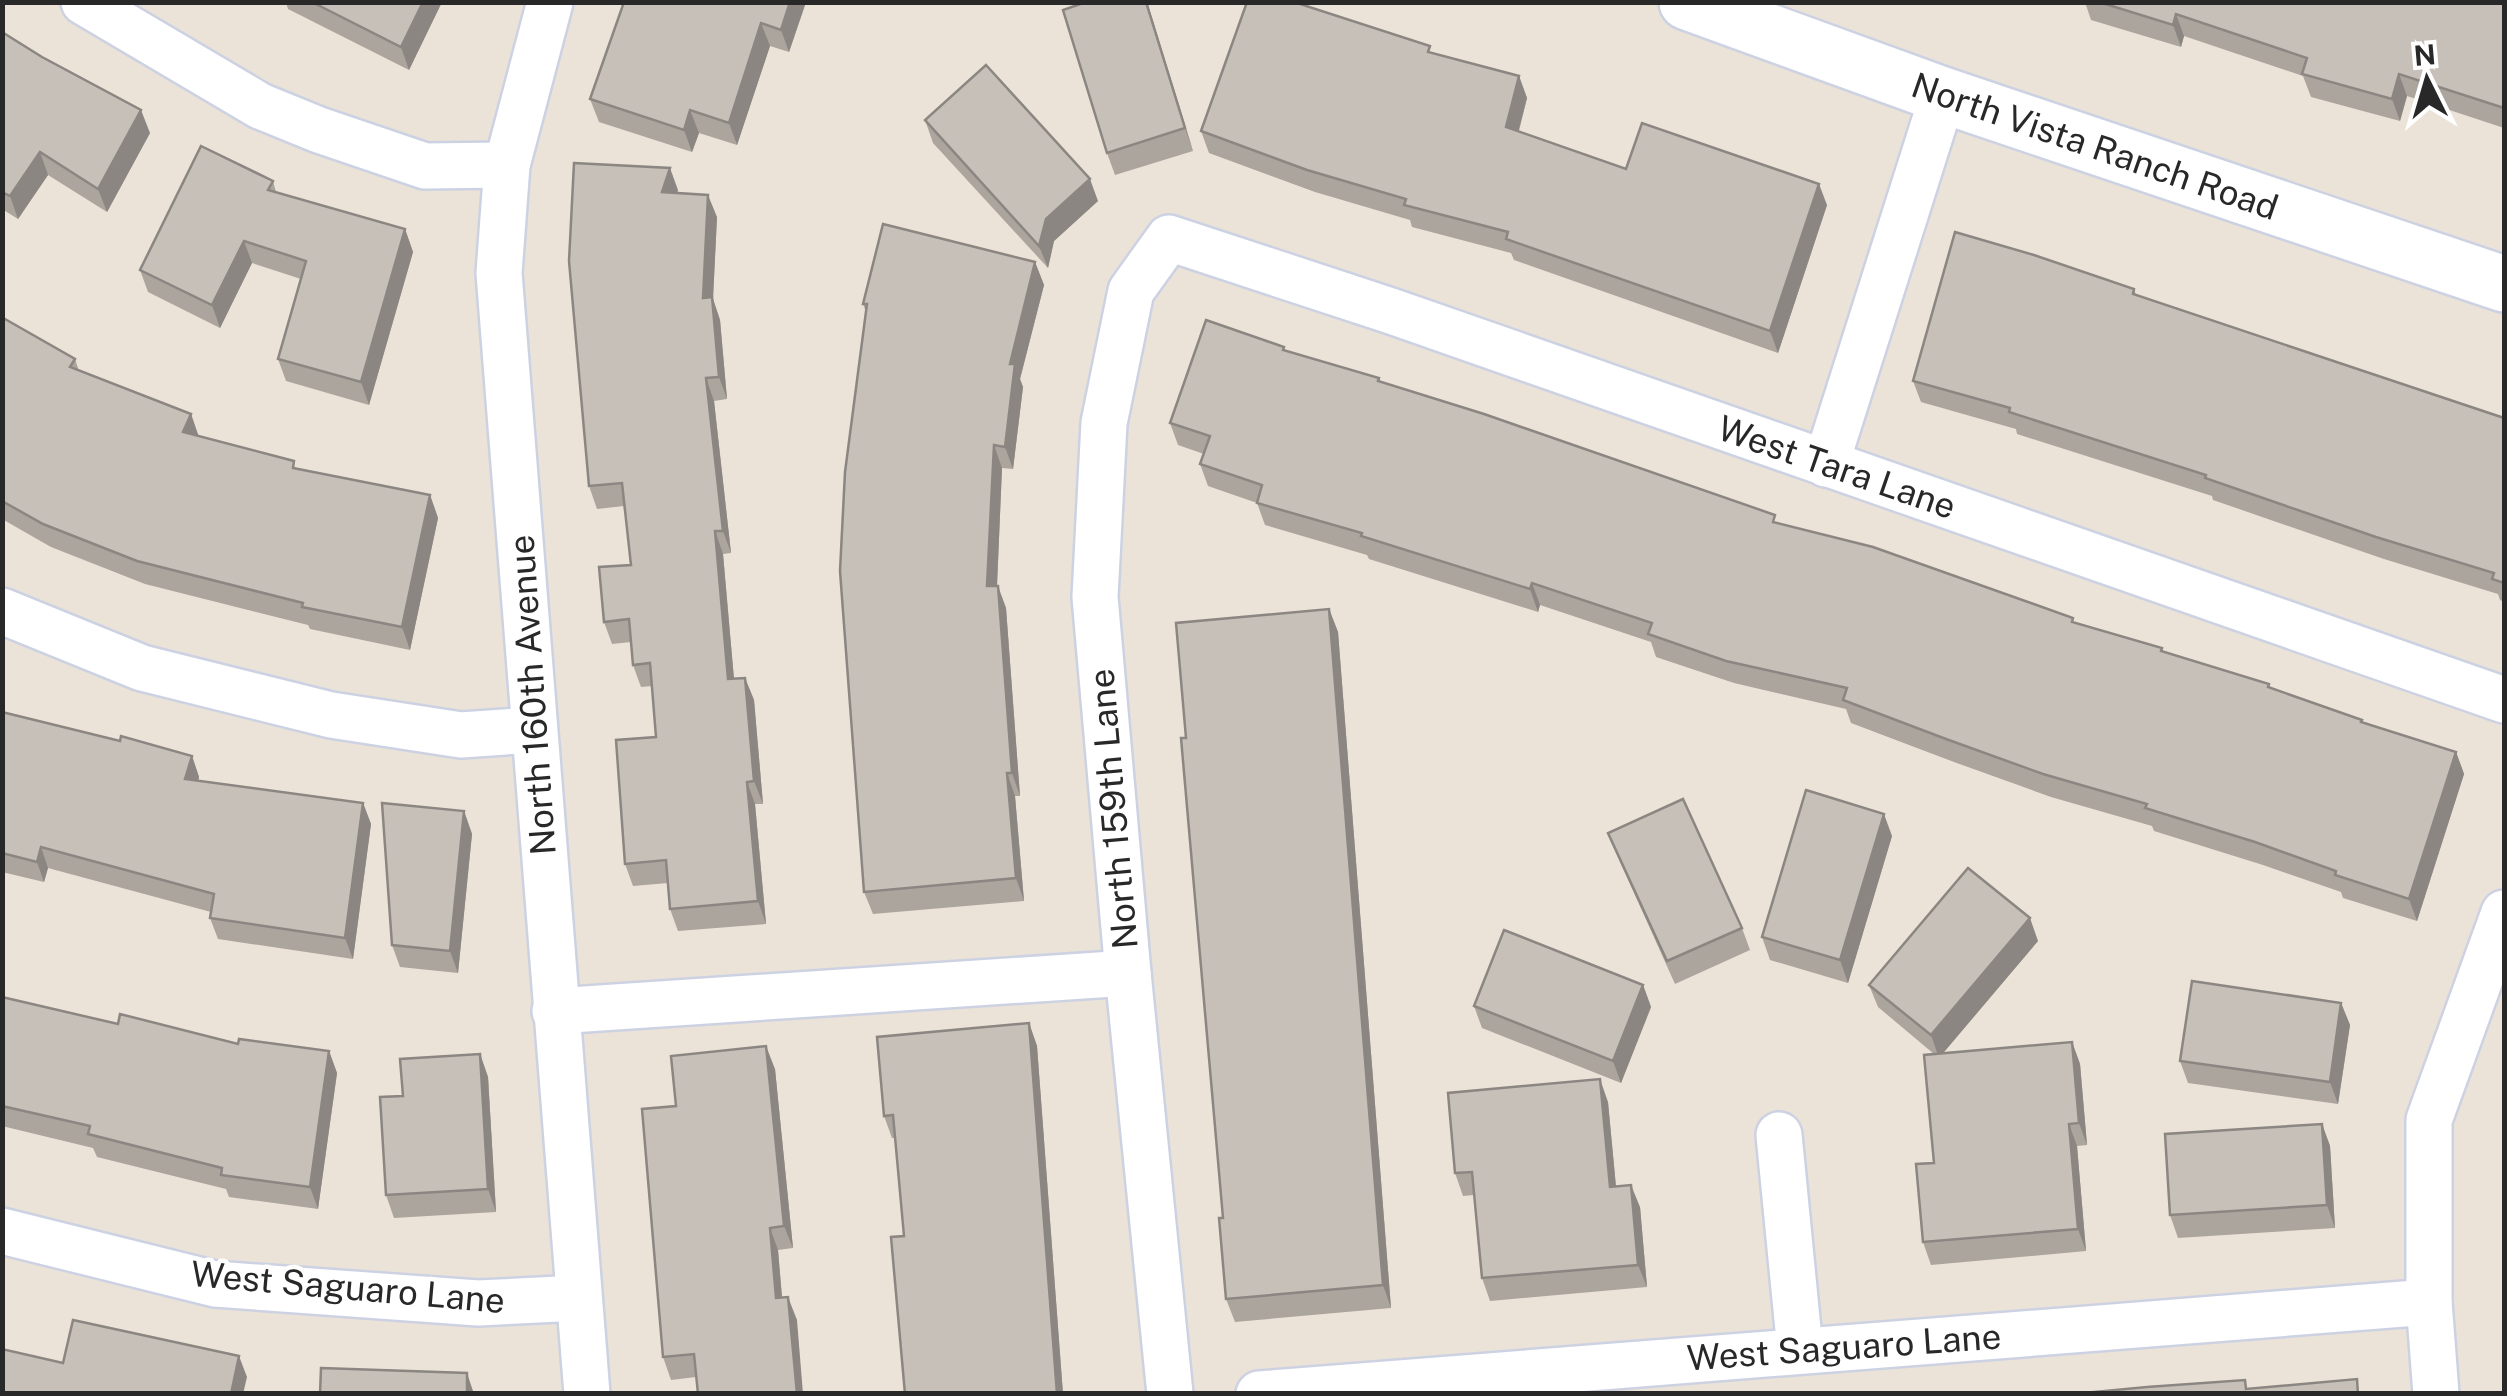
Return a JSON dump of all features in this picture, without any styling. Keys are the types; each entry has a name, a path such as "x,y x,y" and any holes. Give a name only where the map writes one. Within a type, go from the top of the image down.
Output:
{"street":[{"path":"84,2 260,106 318,130 426,166 507,165"},
{"name":"North 160th Avenue","path":"550,2 507,165 499,273 587,1394"},
{"name":"North Vista Ranch Road","path":"1687,2 1943,95 2504,284"},
{"path":"1826,464 1943,95"},
{"name":"West Tara Lane","path":"1169,238 1391,310 2504,700"},
{"name":"North 159th Lane","path":"1169,238 1130,291 1104,422 1095,597 1170,1394"},
{"path":"2,611 142,668 331,715 461,736 534,730"},
{"path":"2436,1394 2429,1302 2428,1120 2504,914"},
{"path":"556,1011 1128,973"},
{"path":"1778,1135 1800,1350"},
{"name":"West Saguaro Lane","path":"2,1231 215,1284 478,1303 579,1298"},
{"name":"West Saguaro Lane","path":"1259,1394 2429,1302"}],"building":[{"path":"312,2 423,2 401,47"},
{"path":"624,2 790,2 781,30 761,23 729,123 690,110 684,130 590,99"},
{"path":"1086,2 1146,2 1185,128 1107,153 1063,10"},
{"path":"1247,2 1294,2 1430,46 1428,52 1519,76 1506,127 1626,169 1642,123 1819,184 1770,331 1506,239 1508,232 1404,205 1406,199 1307,170 1201,131"},
{"path":"2099,2 2504,2 2504,108 2399,74 2392,99 2302,74 2307,58 2176,14 2173,25"},
{"path":"2,32 141,110 98,189 40,152 10,196 2,192"},
{"path":"986,65 1090,179 1046,219 1039,246 925,120"},
{"path":"201,146 273,181 268,190 405,229 361,382 278,359 306,261 244,241 212,305 140,270"},
{"path":"574,163 670,168 662,192 708,195 703,298 712,297 719,377 706,378 723,531 715,531 728,679 745,678 754,781 747,782 758,901 670,909 666,860 625,864 616,740 656,737 650,663 633,665 629,619 604,622 599,567 631,565 622,483 589,486 569,261"},
{"path":"883,224 1035,262 1010,364 1015,364 1005,447 994,445 987,586 998,586 1016,878 864,892 840,571 845,472 867,304 863,304"},
{"path":"1955,232 2034,255 2134,289 2133,294 2504,418 2504,583 2492,579 2494,573 2376,537 2205,478 2206,475 2009,412 2010,408 1913,381"},
{"path":"5,319 75,359 70,367 191,414 183,432 294,461 293,468 430,495 402,627 302,607 303,603 137,561 43,524 2,501"},
{"path":"1206,320 1284,347 1283,350 1379,378 1378,381 1775,515 1773,522 1873,547 2073,618 2072,622 2269,684 2268,687 2361,722 2456,752 2409,899 2335,875 2336,871 2255,842 2145,808 2147,804 2043,774 1946,739 1843,700 1847,688 1726,661 1648,634 1652,623 1532,583 1530,589 1257,503 1262,485 1200,464 1210,436 1170,423"},
{"path":"1329,609 1383,1285 1226,1299 1219,1218 1223,1218 1181,738 1186,738 1176,623"},
{"path":"2,712 120,741 121,736 192,756 185,779 363,803 345,938 210,918 214,894 41,847 37,862 2,853"},
{"path":"1806,790 1884,814 1840,960 1762,937"},
{"path":"1683,799 1742,928 1667,961 1608,833"},
{"path":"382,803 464,811 450,951 392,945"},
{"path":"1968,868 2030,918 1931,1035 1869,985"},
{"path":"1504,930 1643,985 1613,1061 1474,1006"},
{"path":"2192,981 2341,1003 2330,1082 2180,1061"},
{"path":"2,997 118,1024 120,1014 238,1044 239,1039 329,1051 310,1187 221,1175 222,1168 88,1134 90,1126 2,1106"},
{"path":"1029,1023 1057,1394 905,1394 891,1237 904,1236 893,1115 884,1116 877,1037"},
{"path":"2072,1042 2079,1123 2069,1124 2078,1229 1923,1242 1916,1164 1934,1163 1924,1055"},
{"path":"766,1046 784,1226 770,1228 776,1298 788,1297 797,1394 698,1394 694,1354 663,1357 642,1109 676,1106 671,1056"},
{"path":"480,1054 488,1189 386,1195 380,1097 403,1096 400,1059"},
{"path":"1600,1079 1610,1187 1631,1185 1638,1265 1482,1278 1472,1172 1455,1173 1448,1093"},
{"path":"2322,1124 2327,1205 2170,1215 2165,1134"},
{"path":"73,1320 239,1356 231,1394 2,1394 2,1349 63,1363"},
{"path":"321,1368 467,1373 467,1394 320,1394"},
{"path":"2357,1379 2358,1394 2073,1394 2245,1380 2246,1389"}]}
